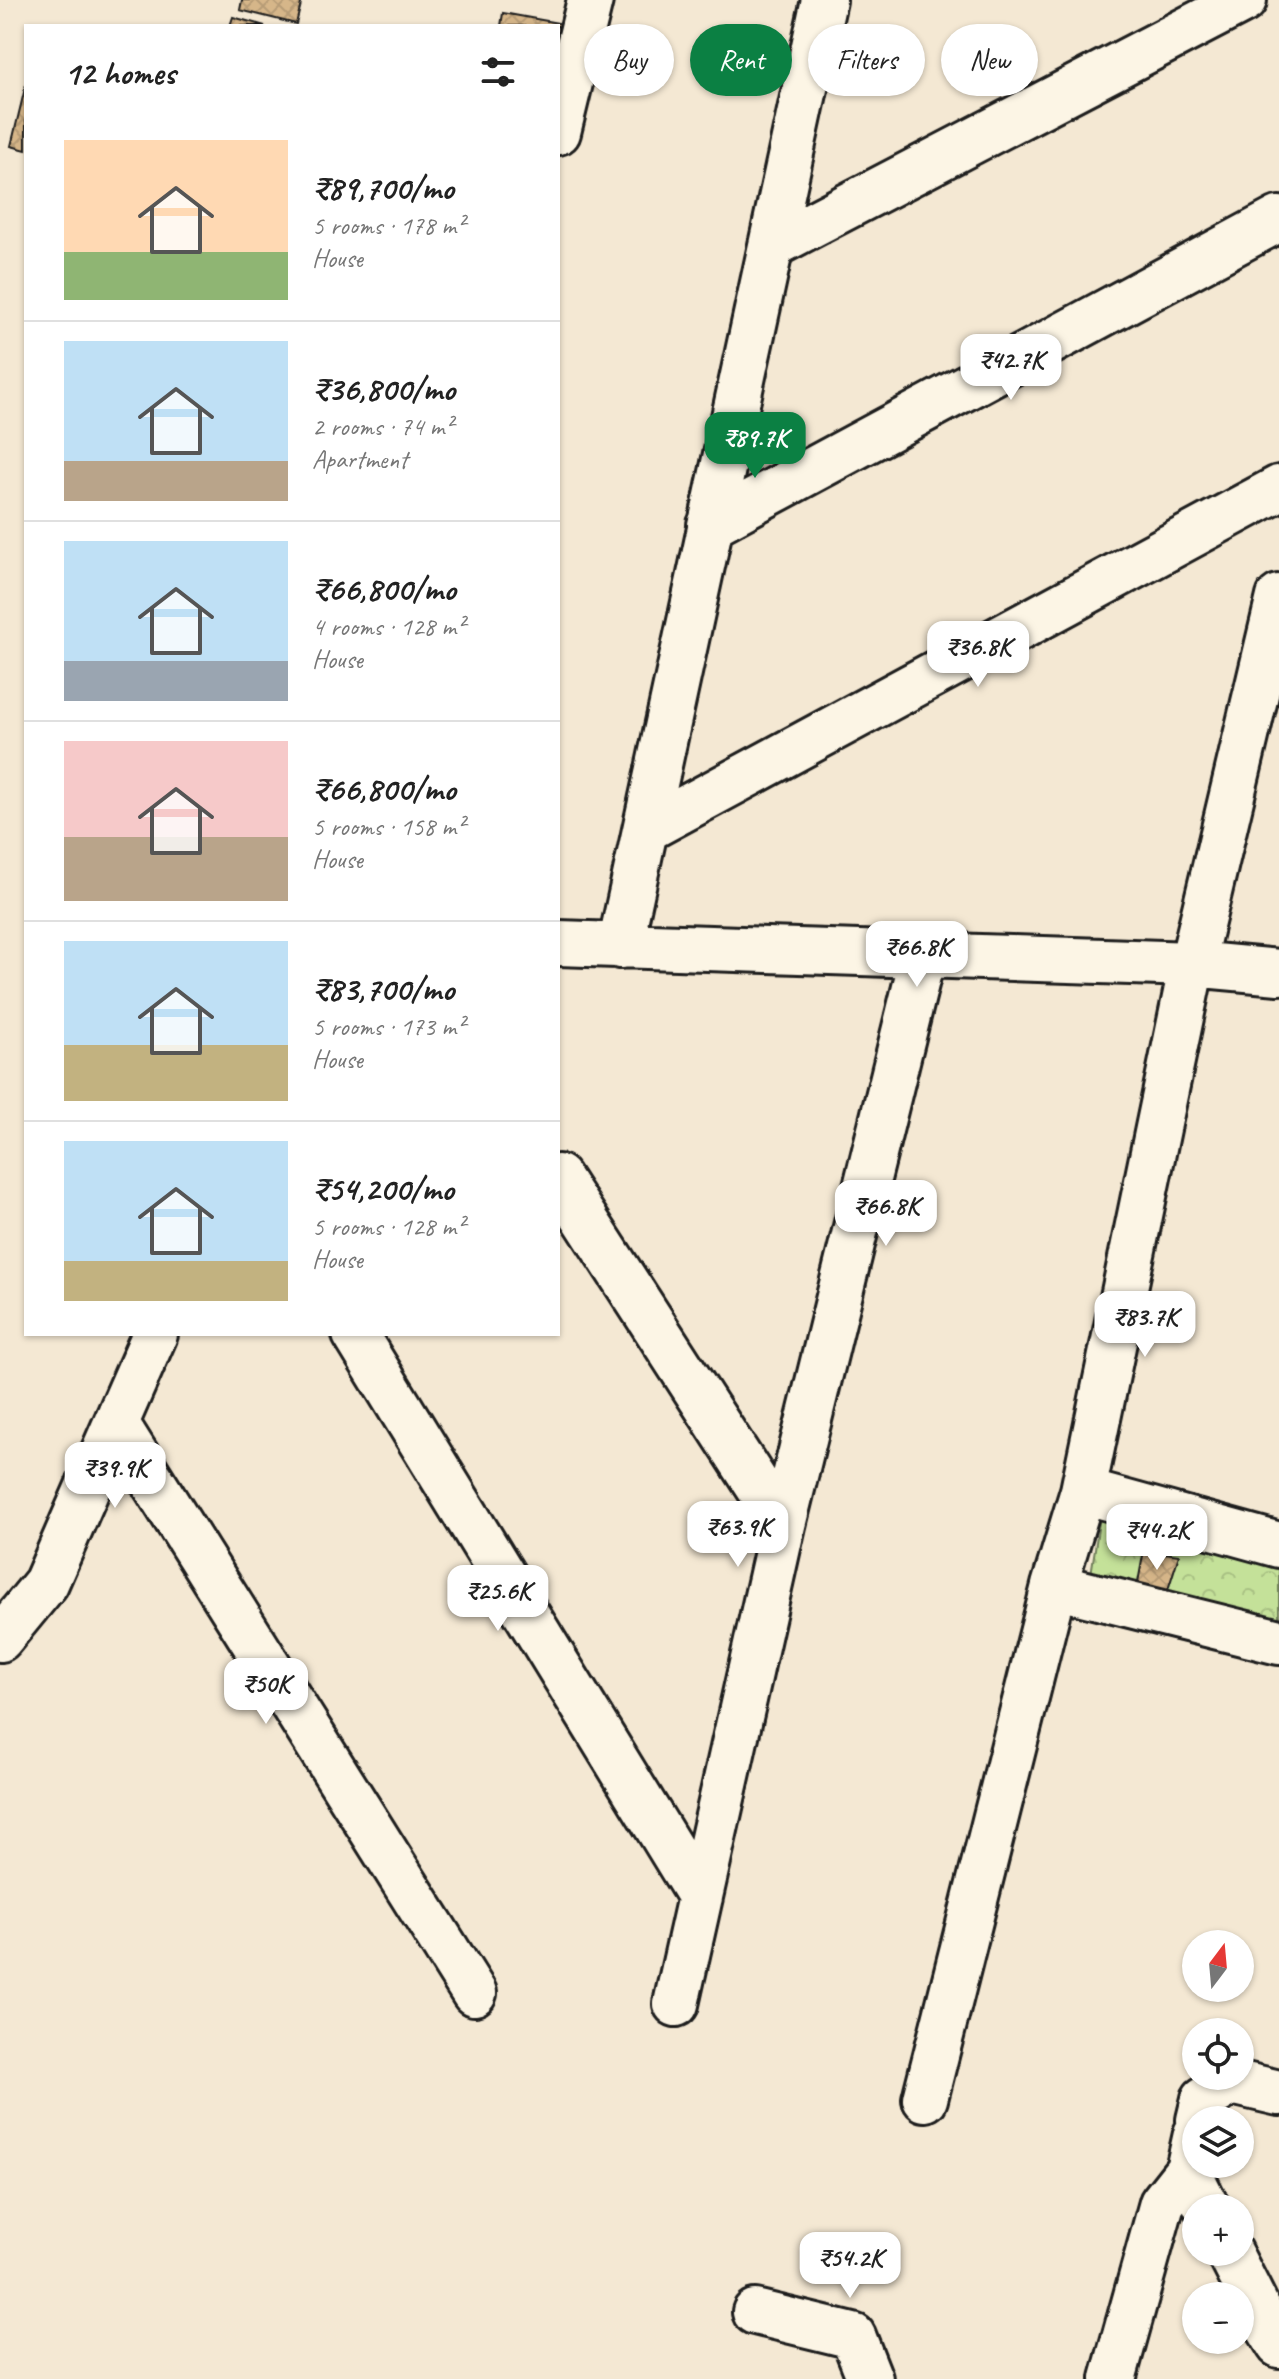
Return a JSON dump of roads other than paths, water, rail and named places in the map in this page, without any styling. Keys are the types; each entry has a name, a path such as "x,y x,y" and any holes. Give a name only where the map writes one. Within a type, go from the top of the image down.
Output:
{"street":[{"path":"560,124 590,0"},
{"path":"620,946 824,0"},
{"path":"771,246 1244,0"},
{"path":"710,525 1279,219"},
{"path":"645,830 1279,488"},
{"path":"925,2099 1054,1586 1083,1491 1192,964 1279,597"},
{"path":"560,943 1192,964 1279,972"},
{"path":"676,2004 783,1525 923,955"},
{"path":"560,1180 783,1525"},
{"path":"0,1639 46,1583 154,1336"},
{"path":"356,1336 700,1897"},
{"path":"116,1423 474,1993"},
{"path":"1083,1491 1279,1545"},
{"path":"1054,1586 1279,1642"},
{"path":"1202,2106 1204,2099 1232,2082 1279,2093"},
{"path":"1113,2379 1162,2203 1189,2178"},
{"path":"1236,2266 1279,2345"},
{"path":"755,2312 853,2336 870,2379"}]}
